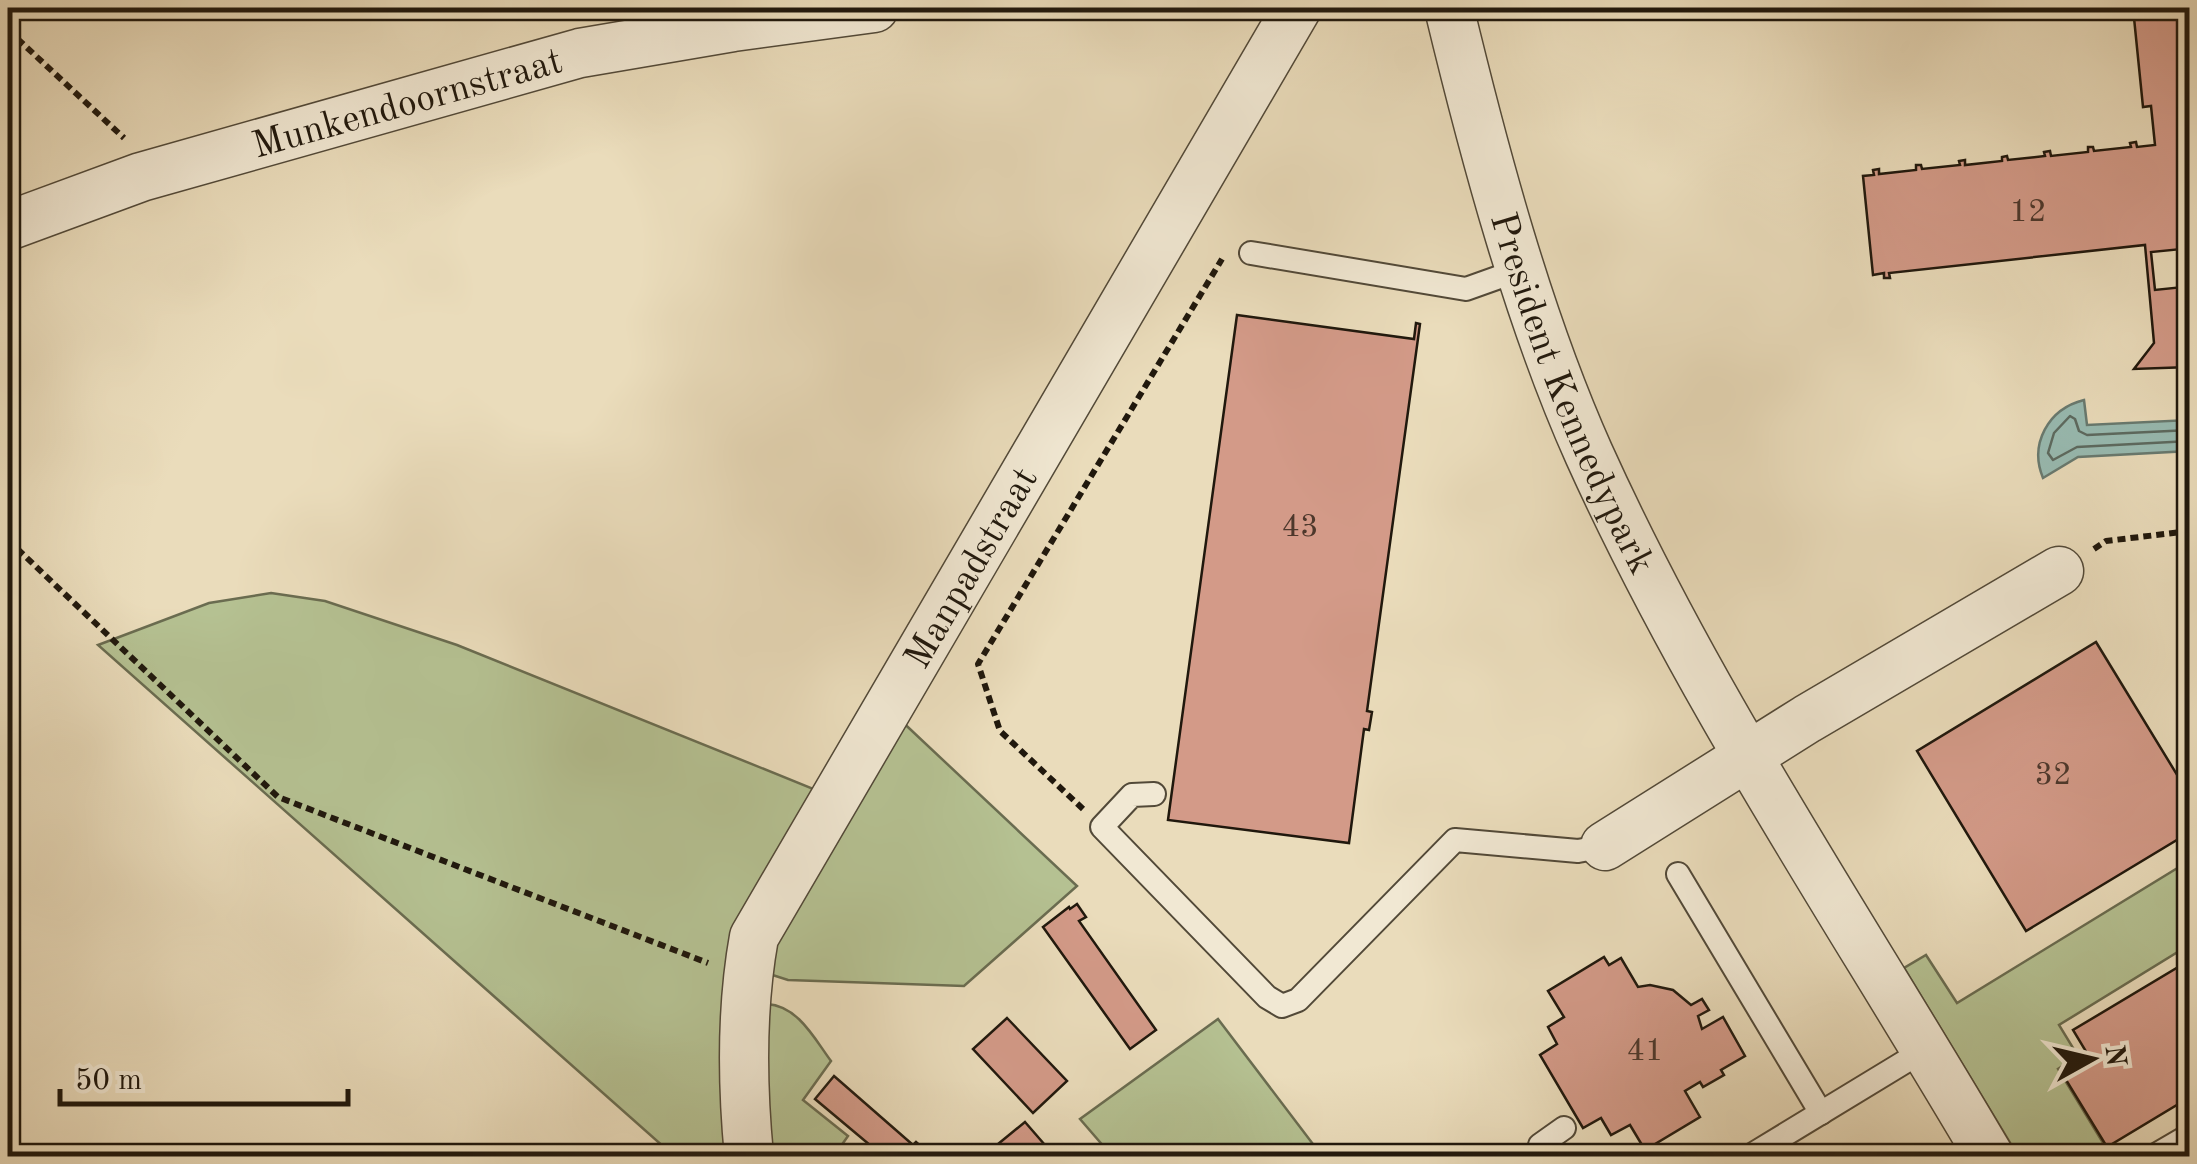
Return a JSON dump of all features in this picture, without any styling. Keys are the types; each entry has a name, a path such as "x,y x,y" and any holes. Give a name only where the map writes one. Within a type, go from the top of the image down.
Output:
{"street":[{"name":"Munkendoornstraat","path":"8,226 141,176 580,53 733,26 874,8"},
{"name":"Manpadstraat","path":"749,1156 743,1052 746,978 754,937 1297,8"},
{"name":"President Kennedypark","path":"1449,8 1522,269 1588,450 1672,628 1989,1156"},
{"path":"1605,846 2058,571"}],"lane":[{"path":"1251,253 1466,289 1522,269"},
{"path":"1154,794 1132,795 1102,827 1268,997 1282,1006 1298,1000 1455,840 1578,851 1605,846"},
{"path":"1678,874 1822,1113"},
{"path":"1750,1156 1926,1049"},
{"path":"1538,1156 1540,1144 1564,1128"},
{"path":"2154,1156 2190,1135"}],"path":[{"path":"8,30 128,143 141,176"},
{"path":"1102,827 1000,731 978,664 1219,259 1251,253"},
{"path":"2058,571 2106,541 2190,530"},
{"path":"8,540 278,796 746,978"}],"green space":[{"path":"271,593 325,601 457,645 816,790 761,882 736,1156 674,1156 98,645 209,603"},
{"path":"894,714 1077,886 964,986 788,980 760,971"},
{"path":"2189,861 2189,945 2059,1025 2078,1056 2058,1069 2111,1156 2018,1156 1904,968 1926,955 1957,1003"},
{"path":"767,1004 796,1017 831,1061 803,1100 848,1136 834,1156 761,1156"},
{"path":"1218,1019 1322,1156 1112,1156 1080,1119"}],"water":[{"path":"2084,400 2087,425 2189,420 2189,451 2078,457 2043,478 2038,453 2045,430 2060,411"}],"building":[{"path":"2133,8 2190,8 2190,367 2134,369 2154,343 2145,245 1889,273 1890,278 1884,278 1884,273 1873,275 1863,176 1874,175 1873,170 1879,169 1879,174 1916,170 1916,165 1922,169 1960,165 1959,161 1965,160 1965,165 2002,161 2007,156 2008,160 2045,156 2044,152 2050,151 2051,156 2088,152 2088,147 2094,151 2131,147 2130,143 2136,142 2137,147 2155,145 2151,106 2143,107","holes":["2181,249 2184,287 2155,290 2151,252"]},
{"path":"1237,315 1414,339 1416,323 1420,324 1367,711 1372,712 1369,730 1364,729 1349,843 1168,820"},
{"path":"2096,642 2190,796 2190,832 2026,931 1917,751"},
{"path":"1077,904 1086,917 1079,921 1156,1030 1130,1049 1043,927"},
{"path":"1604,957 1609,965 1621,958 1638,987 1650,985 1673,990 1691,1005 1702,999 1709,1010 1698,1016 1702,1029 1723,1017 1745,1056 1721,1070 1724,1075 1703,1087 1700,1082 1685,1091 1700,1117 1645,1150 1630,1125 1611,1135 1601,1118 1583,1128 1540,1055 1557,1044 1548,1027 1564,1017 1548,991"},
{"path":"2190,960 2190,1097 2107,1147 2063,1075 2090,1058 2073,1030"},
{"path":"1007,1018 1067,1081 1033,1113 973,1049"},
{"path":"834,1076 913,1145 916,1142 932,1156 883,1156 815,1099"},
{"path":"1025,1122 1051,1152 1045,1156 998,1156 992,1149"}]}
